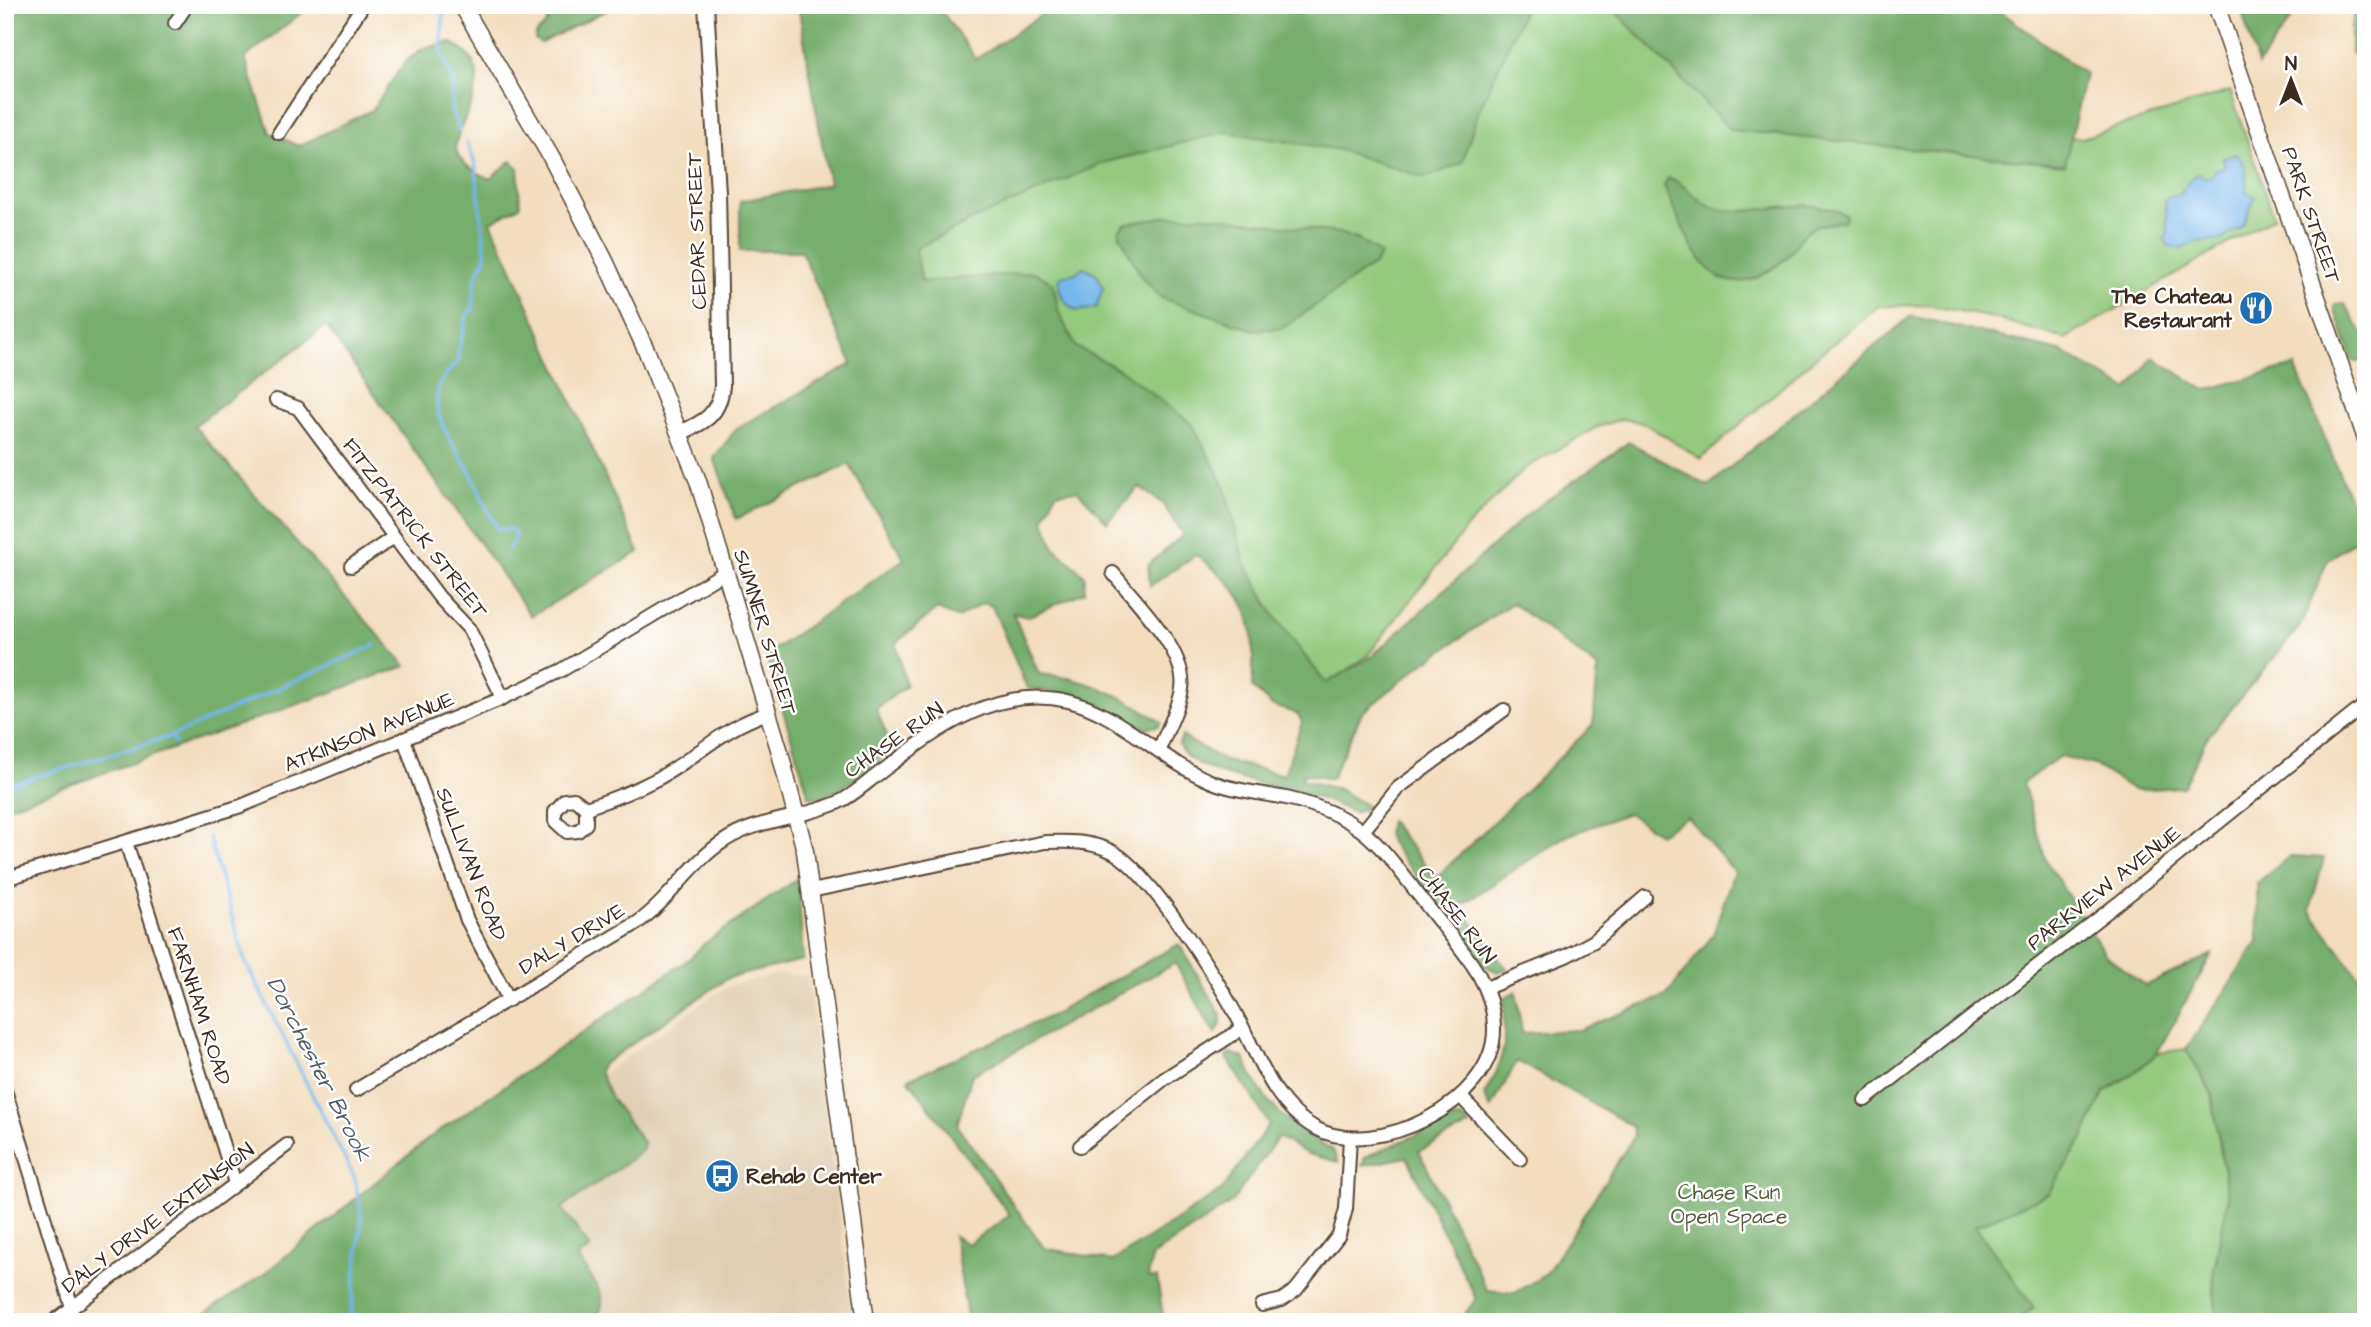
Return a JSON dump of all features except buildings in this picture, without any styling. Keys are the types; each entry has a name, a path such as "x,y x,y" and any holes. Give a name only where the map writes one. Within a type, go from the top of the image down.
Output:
{"main road":[{"name":"SUMNER STREET","path":"462,5 571,194 628,309 680,433 769,713 797,813 811,891 866,1322"},
{"name":"PARK STREET","path":"2216,5 2366,439"}],"street":[{"path":"175,23 187,5"},
{"path":"279,133 363,5"},
{"name":"CEDAR STREET","path":"680,433 712,417 721,400 722,386 718,192 706,5"},
{"name":"FITZPATRICK STREET","path":"276,400 298,408 439,597 469,629 503,698"},
{"path":"351,566 394,537"},
{"name":"ATKINSON AVENUE","path":"5,879 241,806 503,698 562,670 725,572"},
{"path":"1113,573 1177,655 1183,673 1182,689 1158,750"},
{"name":"CHASE RUN","path":"797,813 840,802 944,726 971,711 1004,701 1045,698 1066,701 1101,714 1214,783 1318,807 1364,830 1477,970 1486,988 1493,1017 1492,1048 1478,1078 1461,1097 1441,1111 1373,1137 1350,1138 1315,1128 1294,1111 1272,1086 1243,1028 1190,940 1124,859 1093,844 1058,841 1031,845 811,891"},
{"name":"PARKVIEW AVENUE","path":"1865,1100 2121,901 2366,704"},
{"path":"1364,830 1398,789 1504,710"},
{"path":"586,808 657,779 735,725 769,713"},
{"name":"SULLIVAN ROAD","path":"404,739 467,920 509,999"},
{"name":"DALY DRIVE","path":"356,1090 646,917 698,863 725,840 797,813"},
{"name":"FARNHAM ROAD","path":"126,842 235,1183"},
{"path":"1486,988 1581,948 1605,932 1645,897"},
{"path":"1080,1146 1164,1079 1243,1028"},
{"path":"5,1090 72,1307"},
{"path":"1461,1097 1520,1159"},
{"path":"1262,1305 1282,1300 1296,1290 1339,1235 1346,1209 1350,1138"},
{"name":"DALY DRIVE EXTENSION","path":"52,1322 286,1144"}],"shaded area":[{"path":"778,974 807,976 853,1322 259,1322 709,998 732,985"}],"green space":[{"path":"5,5 311,5 245,58 270,133 299,146 372,110 405,62 422,49 450,42 464,51 472,60 477,81 471,105 457,139 457,152 466,165 490,179 511,161 518,167 520,206 491,222 639,552 531,616 326,326 194,426 406,666 5,808"},
{"path":"536,5 617,5 541,43 535,39 536,34 548,22"},
{"name":"Chase Run Open Space","path":"798,5 937,5 976,59 1056,5 1526,5 1477,115 1462,163 1425,178 1340,150 1225,132 1103,163 970,221 915,249 922,282 1034,272 1053,283 1059,313 1076,347 1121,370 1192,424 1224,485 1244,561 1275,617 1326,683 1371,657 1530,512 1629,442 1708,486 1911,316 2060,351 2128,390 2153,357 2205,390 2295,366 2364,533 2327,561 2302,624 2206,739 2183,787 2134,790 2094,765 2060,756 2023,783 2046,861 2105,954 2145,986 2212,954 2157,1053 2139,1069 2104,1092 2084,1136 2048,1194 1975,1226 2034,1308 2020,1318 2027,1322 1459,1322 1476,1299 1407,1157 1362,1166 1365,1157 1461,1118 1471,1125 1419,1151 1487,1290 1515,1293 1546,1274 1634,1136 1632,1126 1517,1061 1491,1109 1484,1095 1497,1071 1504,1046 1504,998 1516,991 1522,1033 1579,1030 1666,996 1713,935 1734,871 1687,817 1659,834 1628,813 1564,837 1460,906 1507,969 1498,972 1485,966 1390,842 1387,834 1390,821 1436,878 1593,725 1598,668 1512,603 1421,665 1362,713 1331,779 1303,774 1302,780 1338,789 1369,807 1354,813 1310,795 1215,771 1186,755 1179,744 1182,736 1223,760 1284,775 1302,722 1298,714 1271,705 1252,687 1253,644 1246,611 1239,597 1215,570 1196,555 1150,586 1148,565 1183,535 1162,503 1139,487 1107,522 1077,490 1056,493 1044,519 1054,547 1085,576 1084,592 1027,617 1013,613 1039,674 1072,679 1103,689 1147,712 1161,722 1159,726 1145,728 1082,696 1027,688 992,606 983,603 958,618 937,609 896,643 906,686 876,709 893,750 839,789 817,797 809,796 766,655 904,559 849,464 736,519 714,458 737,428 852,364 801,251 740,251 740,201 829,184"},
{"path":"1513,5 1642,5 1860,116 2082,138 2230,91 2274,217 2065,339 1993,318 1928,305 1879,306 1815,358 1701,459 1644,423 1622,419 1597,427 1524,469 1468,526 1367,656 1313,695 1148,399 907,293 892,242"},
{"path":"1609,5 1992,5 2085,74 2065,165 1731,130"},
{"path":"2240,5 2301,5 2258,65"},
{"path":"2358,5 2366,5 2366,58 2351,53 2351,25"},
{"path":"1668,178 1718,209 1734,211 1815,206 1846,215 1845,220 1808,231 1785,259 1760,276 1739,282 1721,278 1707,267 1694,250 1664,186"},
{"path":"1167,216 1209,216 1339,233 1359,240 1380,254 1376,263 1283,328 1254,330 1161,298 1141,276 1118,231 1125,224"},
{"path":"2344,304 2366,339 2366,358 2358,362 2352,359 2335,311 2335,305"},
{"path":"2290,856 2324,858 2310,910 2366,987 2366,1322 2217,1322 2213,1276 2228,1198 2212,1094 2186,1049 2258,942 2257,883"},
{"path":"798,878 803,960 728,978 603,1064 599,1071 611,1098 644,1144 642,1150 633,1158 562,1208 590,1248 577,1257 599,1289 602,1306 592,1322 192,1322 264,1274 429,1138 689,959 704,944"},
{"path":"1179,944 1221,1015 1221,1024 1215,1034 1175,963 972,1075 957,1125 1044,1248 1113,1261 1222,1190 1269,1124 1226,1056 1231,1053 1244,1058 1269,1102 1304,1133 1333,1150 1338,1162 1308,1154 1278,1137 1232,1202 1152,1256 1148,1278 1157,1278 1164,1322 968,1322 954,1236 968,1244 1010,1215 908,1079 1062,1011 1061,1009"},
{"path":"2186,1049 2212,1094 2228,1198 2213,1276 2217,1322 2027,1322 1994,1308 1974,1226 2048,1194 2084,1136 2104,1092 2139,1069 2157,1053"}],"water":[{"path":"2237,154 2246,168 2246,191 2255,197 2244,224 2221,240 2195,242 2181,249 2169,246 2164,239 2168,234 2165,201 2170,196 2179,195 2191,179 2200,173 2204,178 2212,176 2216,169 2225,167 2223,158"},
{"path":"1083,267 1097,274 1103,288 1096,308 1077,311 1068,305 1062,296 1059,282 1061,276 1076,273"}],"waterway":[{"path":"444,6 441,53 453,80 451,110 460,131"},
{"path":"467,143 475,163 486,257 476,276 473,308 467,315 458,353 459,361 444,377 438,389 437,402 443,426 469,470 498,529 510,529 515,534 515,540 508,549"},
{"path":"172,736 375,645"},
{"name":"Dorchester Brook","path":"5,786 172,736 175,744"},
{"name":"Dorchester Brook","path":"209,838 245,961 355,1179 362,1218 350,1322"}],"place":[{"name":"The Chateau Restaurant","path":"2256,308"},
{"name":"Rehab Center","path":"722,1176"}]}
